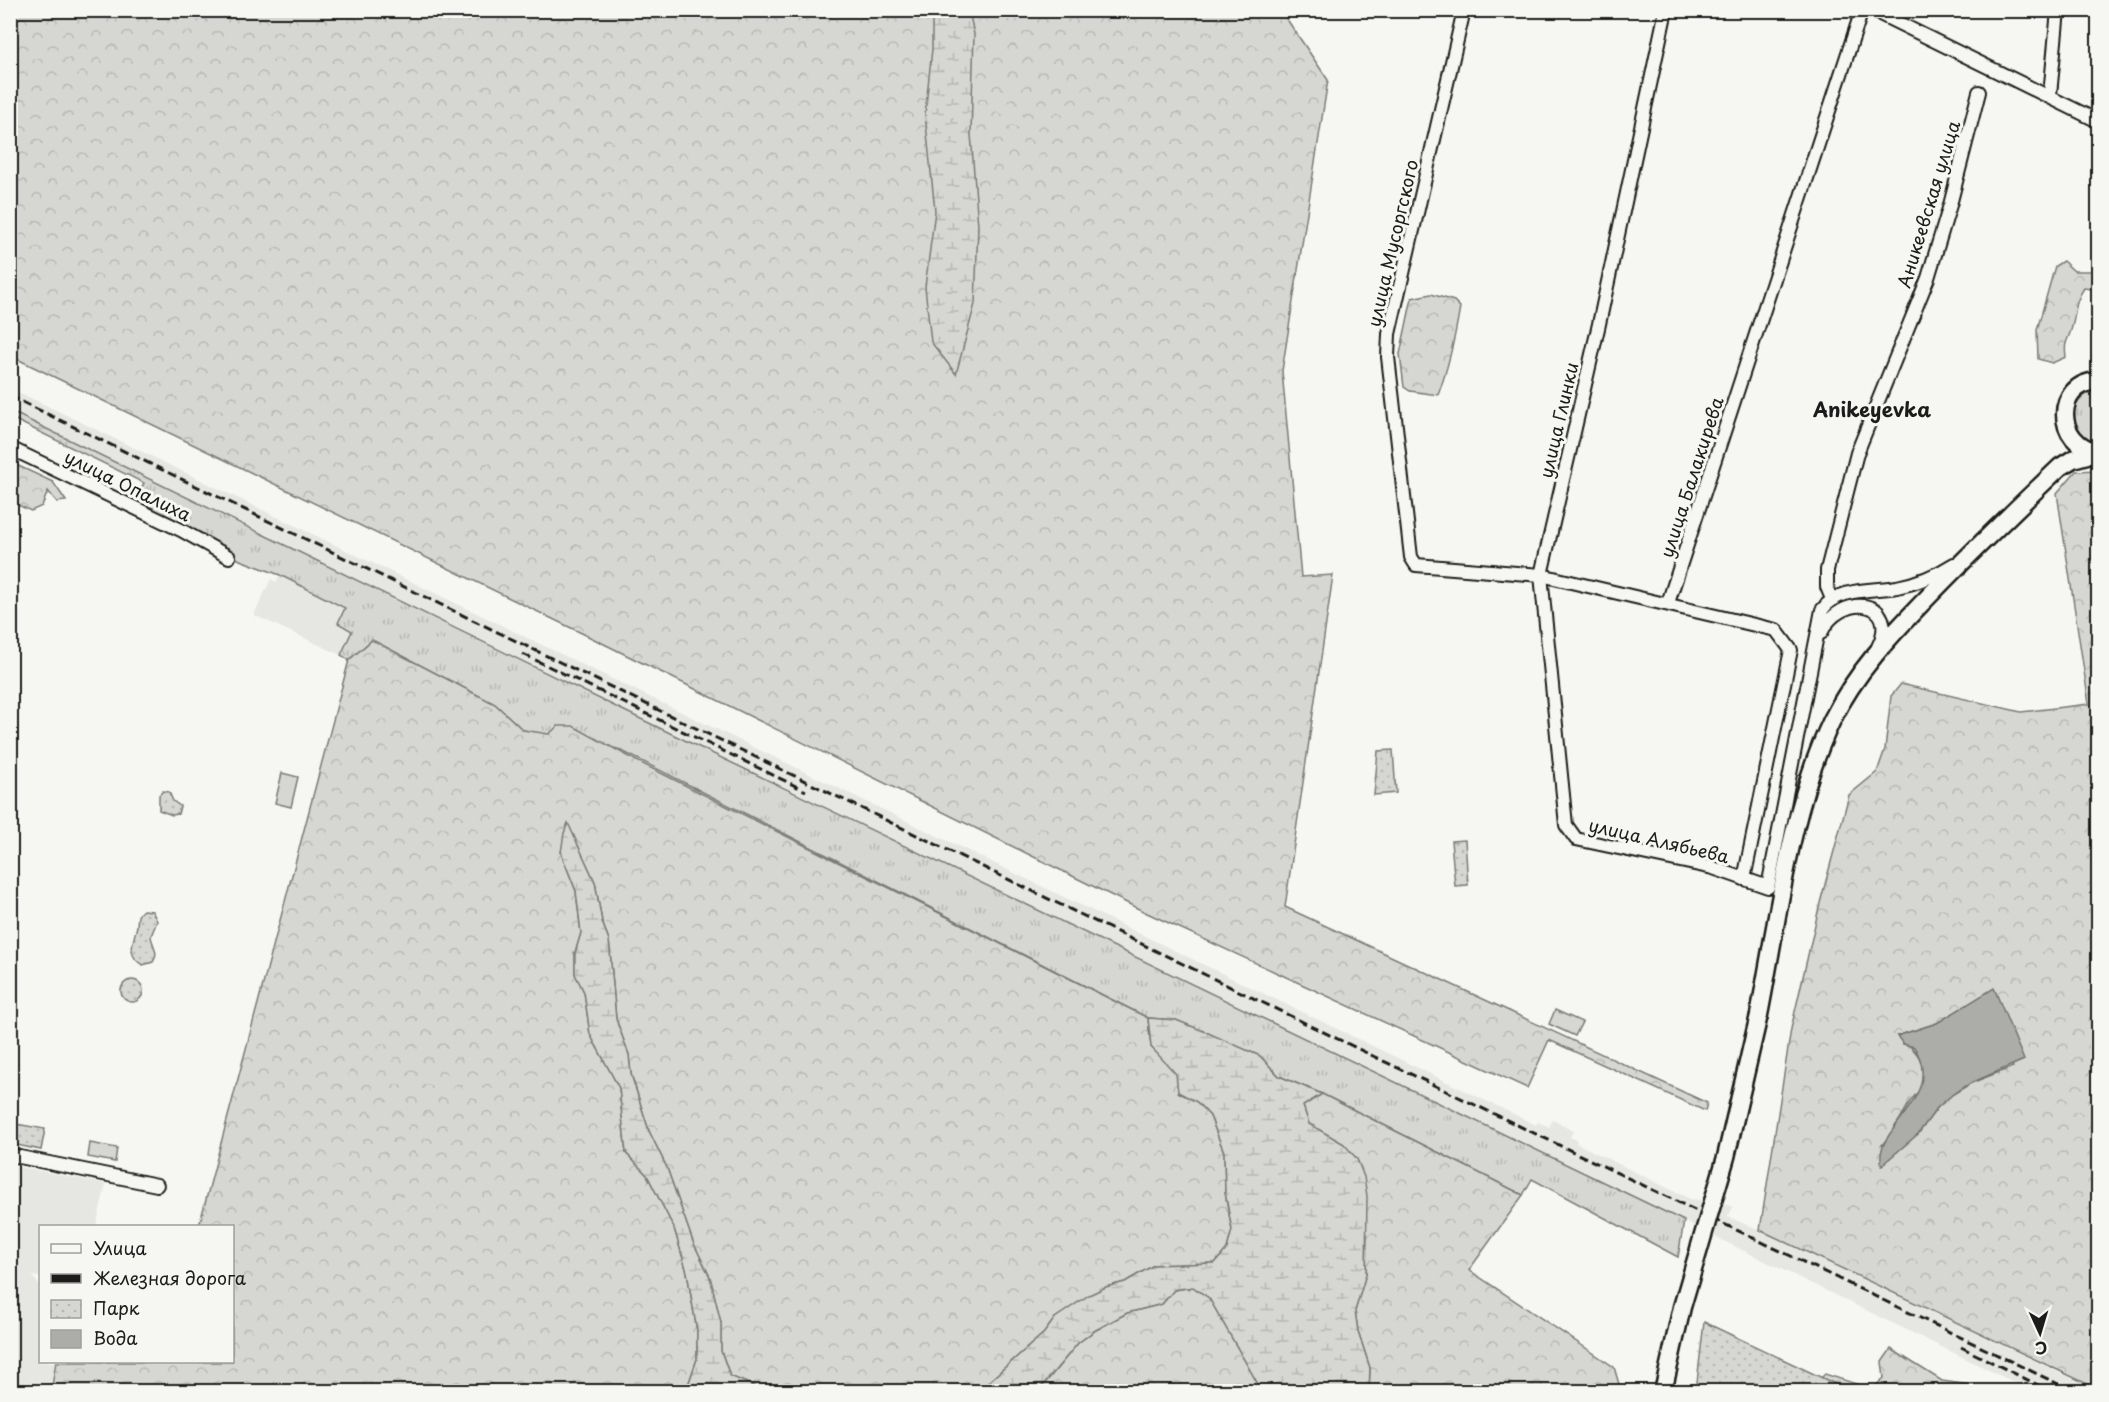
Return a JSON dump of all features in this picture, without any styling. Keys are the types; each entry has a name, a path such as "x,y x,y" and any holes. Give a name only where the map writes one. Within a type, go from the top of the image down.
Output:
{"street":[{"name":"улица Мусоргского","path":"1464,10 1389,334 1388,357 1411,557 1416,565 1541,575"},
{"name":"улица Глинки","path":"1576,839 1566,825 1541,575 1599,324 1666,10"},
{"name":"улица Балакирева","path":"1668,603 1862,10"},
{"path":"1872,10 2050,95 2098,121"},
{"path":"2050,95 2058,10"},
{"name":"Аникеевская улица","path":"1832,599 1827,587 1827,570 1857,453 1928,278 1950,205 1979,92"},
{"path":"2060,467 2068,441 2067,403 2082,386 2096,379"},
{"path":"2066,426 2079,445 2098,452"},
{"name":"улица Опалиха","path":"10,448 181,530 229,557"},
{"path":"1813,651 1822,610 1832,599 1852,592 1897,587 1931,577 1964,557 2060,467 2073,459 2098,452"},
{"path":"1663,1392 1682,1307 1726,1157 1759,1016 1801,805 1816,757 1833,718 1858,676 1978,545"},
{"path":"1541,575 1776,630 1791,650 1744,879"},
{"path":"1813,651 1825,625 1834,614 1844,608 1860,605 1875,609 1882,619 1881,640 1874,657"},
{"name":"улица Алябьева","path":"1576,839 1713,868 1768,887 1813,651"},
{"path":"10,1155 157,1185"}],"shaded area":[{"path":"10,388 1536,1125 1538,1122 1549,1127 1553,1120 1573,1131 1570,1137 1577,1140 1576,1143 1690,1199 1722,1202 1733,1207 1728,1217 1760,1230 2098,1391 2032,1391 1339,1054 647,722 11,411"},
{"path":"280,575 346,608 352,631 341,655 254,615 271,579 276,582"},
{"path":"10,1165 106,1184 96,1225 39,1225 39,1277 32,1276 39,1285 39,1363 56,1363 51,1391 11,1389"}],"green space":[{"path":"1276,10 1282,12 1328,80 1282,371 1301,577 1333,575 1285,907 1707,1103 1705,1111 1549,1040 1527,1088 1147,913 594,639 11,356 10,11"},
{"path":"932,11 969,11 974,34 971,134 978,226 975,304 956,374 931,342 925,287 935,211 925,114 932,49"},
{"path":"2063,261 2074,271 2098,271 2098,290 2084,288 2078,299 2073,324 2066,342 2066,357 2052,363 2038,359 2037,330 2055,266"},
{"path":"1431,294 1454,301 1460,307 1451,351 1438,395 1410,391 1404,387 1400,354 1412,298"},
{"path":"2098,389 2098,445 2079,435 2074,427 2073,418 2079,401"},
{"path":"10,411 647,722 1684,1221 1678,1257 1532,1179 1523,1195 1322,1094 1279,1076 1260,1056 1176,1020 1148,1018 618,749 523,730 495,704 372,640 349,660 341,655 352,631 338,623 345,608 280,575 240,560 178,522 135,501 144,483 11,418"},
{"path":"10,462 53,482 66,501 57,502 48,491 42,506 31,511 11,502"},
{"path":"2098,470 2098,657 2092,662 2098,681 2095,685 2098,724 2098,1389 1760,1230 1791,1029 1820,903 1849,795 1877,772 1885,749 1891,696 1901,684 2021,712 2089,704 2057,493 2076,471","holes":["1965,1007 2013,1067 1971,1083 1953,1094 1937,1108 1918,1134 1882,1145 1920,1089 1923,1079 1919,1057 1897,1036 1937,1023"]},
{"path":"372,640 495,704 523,730 549,734 558,726 573,726 637,761 1148,1018 1151,1047 1177,1074 1178,1092 1197,1102 1210,1116 1224,1152 1225,1192 1232,1230 1227,1249 1215,1263 1154,1265 1125,1282 1106,1287 1055,1318 1044,1333 978,1391 758,1391 754,1386 730,1376 721,1351 721,1323 710,1277 693,1242 667,1168 649,1131 631,1074 629,1055 616,1019 609,940 602,922 595,882 568,824 561,853 576,891 581,933 575,953 575,973 584,992 590,1034 619,1088 626,1153 647,1175 674,1228 687,1272 697,1331 697,1359 686,1391 51,1392 56,1363 234,1363 234,1225 199,1225 349,660"},
{"path":"1393,750 1396,793 1374,795 1378,751"},
{"path":"282,773 298,777 291,807 275,803"},
{"path":"163,791 169,792 173,801 180,806 178,814 172,815 159,810 159,795"},
{"path":"568,823 595,882 602,922 609,940 616,1019 629,1055 631,1074 649,1131 667,1168 693,1242 710,1277 721,1323 721,1351 730,1376 754,1386 758,1391 686,1391 697,1359 697,1331 687,1272 674,1228 647,1175 626,1153 619,1088 590,1034 584,992 575,974 575,953 581,933 576,891 561,853"},
{"path":"1465,840 1468,885 1455,886 1451,841"},
{"path":"143,910 152,911 157,921 151,936 156,952 155,958 153,962 143,965 134,957 132,947 138,917"},
{"path":"132,980 140,983 143,991 140,999 132,1002 124,999 121,991 124,983"},
{"path":"1555,1010 1582,1022 1575,1036 1549,1024"},
{"path":"1148,1018 1176,1020 1206,1032 1260,1056 1279,1076 1322,1094 1303,1106 1309,1124 1344,1144 1357,1159 1364,1177 1367,1196 1366,1274 1355,1311 1358,1331 1370,1368 1369,1391 1262,1391 1209,1298 1193,1287 1174,1290 1162,1304 1127,1313 1094,1331 1078,1343 1038,1391 978,1391 1044,1333 1055,1318 1089,1295 1125,1282 1154,1265 1215,1263 1227,1249 1232,1230 1225,1192 1224,1152 1210,1116 1197,1102 1178,1092 1176,1074 1151,1047"},
{"path":"1322,1094 1523,1195 1469,1270 1614,1367 1621,1391 1369,1391 1370,1368 1358,1331 1355,1311 1366,1274 1367,1235 1344,1144 1309,1124 1303,1106"},
{"path":"16,1124 45,1129 41,1150 12,1144"},
{"path":"90,1143 117,1148 115,1162 88,1157"},
{"path":"1193,1287 1209,1298 1262,1391 1038,1392 1078,1343 1094,1331 1127,1313 1162,1304 1174,1290"},
{"path":"1704,1322 1850,1391 1696,1391"},
{"path":"1891,1349 1942,1381 1997,1391 1850,1391 1821,1378 1825,1374 1872,1389 1884,1378 1882,1362"}],"water":[{"path":"1994,988 2024,1060 1971,1083 1953,1094 1937,1108 1918,1134 1882,1165 1881,1152 1887,1139 1915,1098 1921,1082 1922,1065 1914,1047 1903,1044 1897,1036 1937,1023"}],"railway":[{"path":"10,396 1373,1056 2075,1392"},
{"path":"523,654 806,791"},
{"path":"1961,1347 2052,1392"}],"district":[{"name":"Anikeyevka","path":"1872,409"}]}
